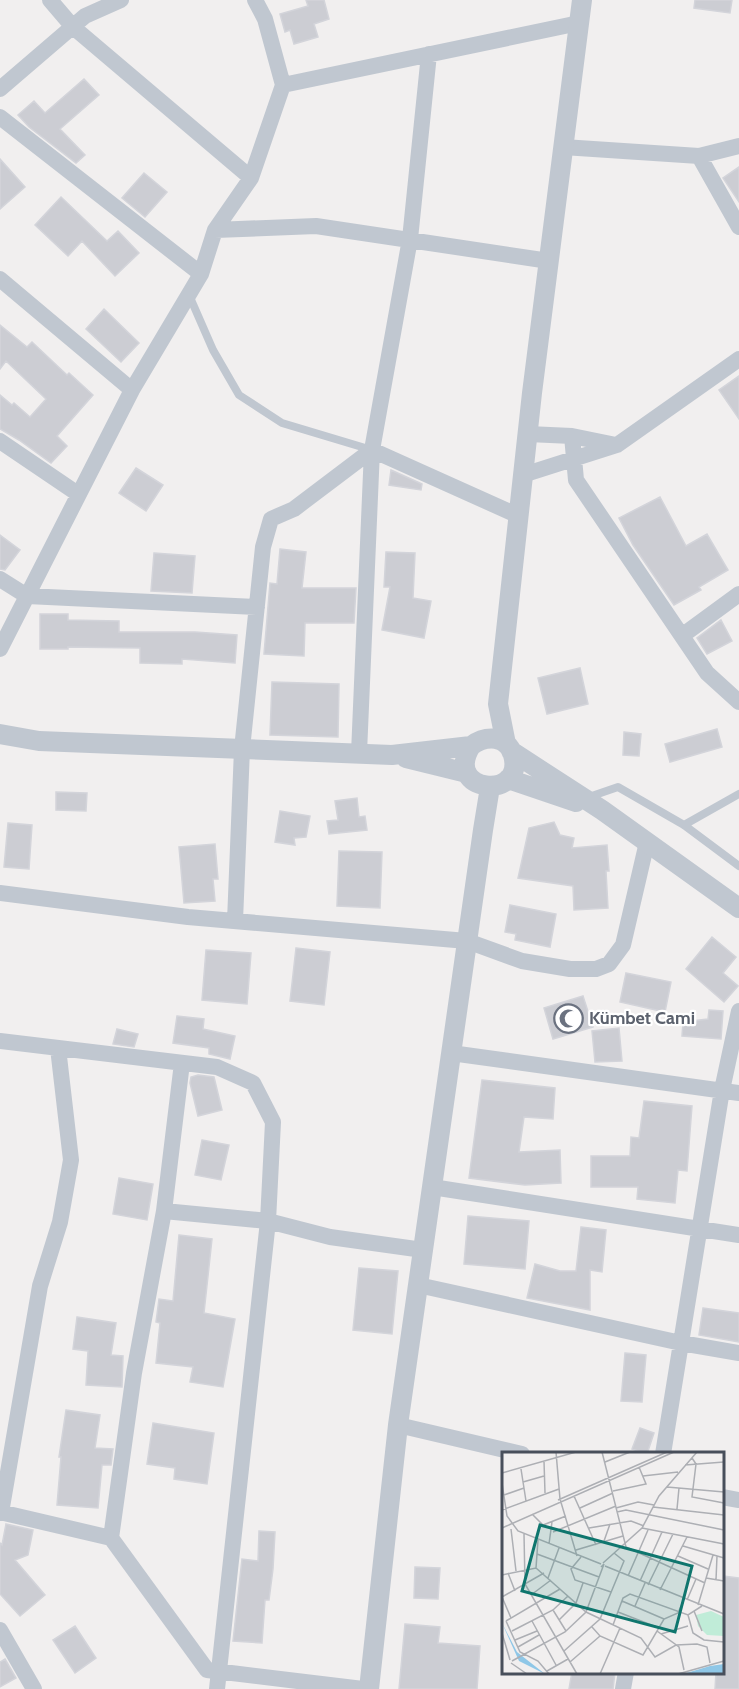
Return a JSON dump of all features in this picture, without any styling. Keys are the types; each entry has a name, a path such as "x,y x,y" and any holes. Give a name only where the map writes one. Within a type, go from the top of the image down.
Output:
{"street":[{"path":"50,0 73,27 251,178"},
{"path":"0,89 85,16 121,0"},
{"path":"0,649 132,390 201,274 215,230 251,178 283,85 265,19 255,0"},
{"path":"485,780 513,770 514,760 498,704 523,475 582,0"},
{"path":"283,85 579,23"},
{"path":"359,753 372,450 410,239 429,54"},
{"path":"0,117 201,274"},
{"path":"563,147 699,156 739,146"},
{"path":"699,156 739,227"},
{"path":"215,230 316,226 549,261"},
{"path":"0,279 132,390"},
{"path":"523,475 617,445 739,359"},
{"path":"528,435 572,436 617,445"},
{"path":"572,436 576,480 707,673 739,702"},
{"path":"0,441 78,494"},
{"path":"372,450 519,516"},
{"path":"235,921 242,749 263,547 271,519 294,508 372,450"},
{"path":"0,579 27,596 257,606"},
{"path":"683,635 739,594"},
{"path":"485,780 465,764 466,754 498,704"},
{"path":"0,734 39,741 392,754 475,743 489,738 498,739 739,908"},
{"path":"392,754 602,810"},
{"path":"369,1689 398,1425 483,830 485,780"},
{"path":"0,893 188,917 467,941 522,961 578,969 596,969 609,964 623,945 647,842"},
{"path":"663,1452 722,1090 739,1011"},
{"path":"0,1041 217,1067 254,1083 273,1122 268,1221 217,1689"},
{"path":"58,1048 70,1160 60,1222 40,1286 1,1513 111,1538 207,1670 363,1689"},
{"path":"451,1053 739,1093"},
{"path":"111,1538 134,1373 164,1211 182,1063"},
{"path":"432,1187 739,1235"},
{"path":"164,1211 268,1221 330,1237 423,1250"},
{"path":"418,1286 739,1353"},
{"path":"398,1425 513,1452"},
{"path":"724,1497 739,1500"},
{"path":"0,1630 34,1689"},
{"path":"623,1689 626,1674"}],"lane":[{"path":"189,294 213,351 239,395 282,423 372,450"},
{"path":"584,799 618,787 684,825 739,866"},
{"path":"684,825 739,794"}],"building":[{"path":"306,0 324,0 329,19 314,24 318,37 294,44 290,30 285,32 280,14 308,6"},
{"path":"695,0 732,0 730,13 694,8"},
{"path":"84,79 99,95 60,129 85,155 76,163 29,127 18,115 34,101 45,113"},
{"path":"0,159 25,187 0,209"},
{"path":"739,167 739,202 723,178"},
{"path":"144,173 167,192 145,217 122,198"},
{"path":"61,197 107,241 118,231 139,253 115,276 82,241 68,256 35,225"},
{"path":"104,309 139,343 121,362 86,329"},
{"path":"0,325 27,347 32,342 67,375 69,373 93,395 57,436 67,446 51,463 0,429 0,395 12,405 14,403 30,417 46,399 6,361 0,369"},
{"path":"739,376 739,419 719,390"},
{"path":"136,468 163,485 146,511 119,493"},
{"path":"391,470 422,484 421,490 389,485"},
{"path":"660,497 686,546 707,534 728,570 699,587 701,590 674,605 633,545 619,518"},
{"path":"0,535 20,550 5,570 0,569"},
{"path":"280,549 306,552 302,588 356,588 354,623 305,623 304,656 264,654 270,583 277,584"},
{"path":"386,552 415,553 413,598 431,601 424,638 382,630 390,587 384,587"},
{"path":"154,553 195,556 192,593 151,591"},
{"path":"40,614 68,614 68,620 119,621 119,632 195,632 237,635 235,663 182,659 182,664 140,663 140,648 40,649"},
{"path":"721,620 732,641 707,654 697,638"},
{"path":"580,668 588,704 547,714 538,678"},
{"path":"272,682 339,684 338,737 270,735"},
{"path":"717,729 722,747 670,762 665,744"},
{"path":"624,732 641,734 639,756 623,755"},
{"path":"56,792 87,793 86,811 56,810"},
{"path":"357,798 359,817 365,816 367,830 329,834 327,821 338,820 335,801"},
{"path":"280,811 310,816 306,837 294,838 295,845 275,842"},
{"path":"554,822 560,835 574,838 572,848 607,845 608,908 574,910 573,886 518,878 529,828"},
{"path":"8,823 32,825 29,869 4,867"},
{"path":"215,844 218,879 213,879 215,901 184,903 179,847"},
{"path":"339,851 382,852 380,908 337,906"},
{"path":"510,905 556,914 550,947 515,940 516,934 505,932"},
{"path":"712,937 736,957 723,973 738,986 724,1002 686,969"},
{"path":"296,948 330,952 324,1005 290,1001"},
{"path":"206,950 251,953 247,1004 202,1000"},
{"path":"626,973 671,982 665,1012 620,1002"},
{"name":"Kümbet Cami","path":"583,996 593,1027 553,1039 544,1008"},
{"path":"709,1010 723,1011 721,1039 682,1036 683,1022 708,1019"},
{"path":"177,1016 204,1019 203,1029 235,1036 230,1059 209,1054 209,1048 173,1043"},
{"path":"619,1028 622,1061 595,1062 592,1031"},
{"path":"117,1029 138,1034 134,1047 113,1044"},
{"path":"198,1075 214,1077 222,1110 198,1116 190,1083 191,1077"},
{"path":"482,1080 555,1088 553,1119 524,1117 519,1152 560,1150 561,1183 525,1185 469,1178"},
{"path":"644,1101 692,1106 687,1171 678,1170 675,1203 637,1199 638,1187 591,1187 591,1156 630,1156 631,1137 639,1138"},
{"path":"202,1140 229,1145 221,1180 195,1175"},
{"path":"119,1178 153,1184 147,1220 113,1214"},
{"path":"468,1216 529,1221 525,1269 464,1264"},
{"path":"581,1227 606,1230 602,1272 590,1270 590,1310 527,1298 535,1264 560,1271 576,1271"},
{"path":"179,1235 212,1239 204,1313 235,1319 223,1387 190,1382 193,1367 156,1363 160,1323 156,1322 159,1299 173,1301"},
{"path":"359,1268 398,1271 392,1334 353,1330"},
{"path":"703,1308 739,1313 739,1342 699,1335"},
{"path":"77,1317 116,1323 111,1355 123,1356 122,1387 86,1385 88,1351 73,1349"},
{"path":"625,1353 646,1355 642,1402 621,1401"},
{"path":"66,1410 100,1415 95,1448 113,1449 111,1465 102,1465 98,1508 57,1505 61,1457 59,1457"},
{"path":"153,1423 214,1433 207,1484 174,1479 175,1468 147,1464"},
{"path":"640,1428 654,1433 648,1452 632,1449"},
{"path":"6,1524 33,1530 28,1555 15,1560 45,1595 20,1616 0,1594 0,1543 2,1545"},
{"path":"259,1531 275,1532 273,1569 269,1600 265,1600 262,1643 233,1641 242,1559 258,1561"},
{"path":"415,1567 440,1568 438,1599 414,1598"},
{"path":"724,1576 739,1578 739,1689 715,1689 716,1674 724,1674"},
{"path":"405,1624 440,1627 438,1643 480,1646 477,1689 399,1689"},
{"path":"75,1626 96,1658 75,1673 53,1640"},
{"path":"5,1659 16,1678 0,1687 0,1662"},
{"path":"572,1674 615,1674 613,1689 569,1689"}],"place":[{"name":"Kümbet Cami","path":"568,1018"}]}
